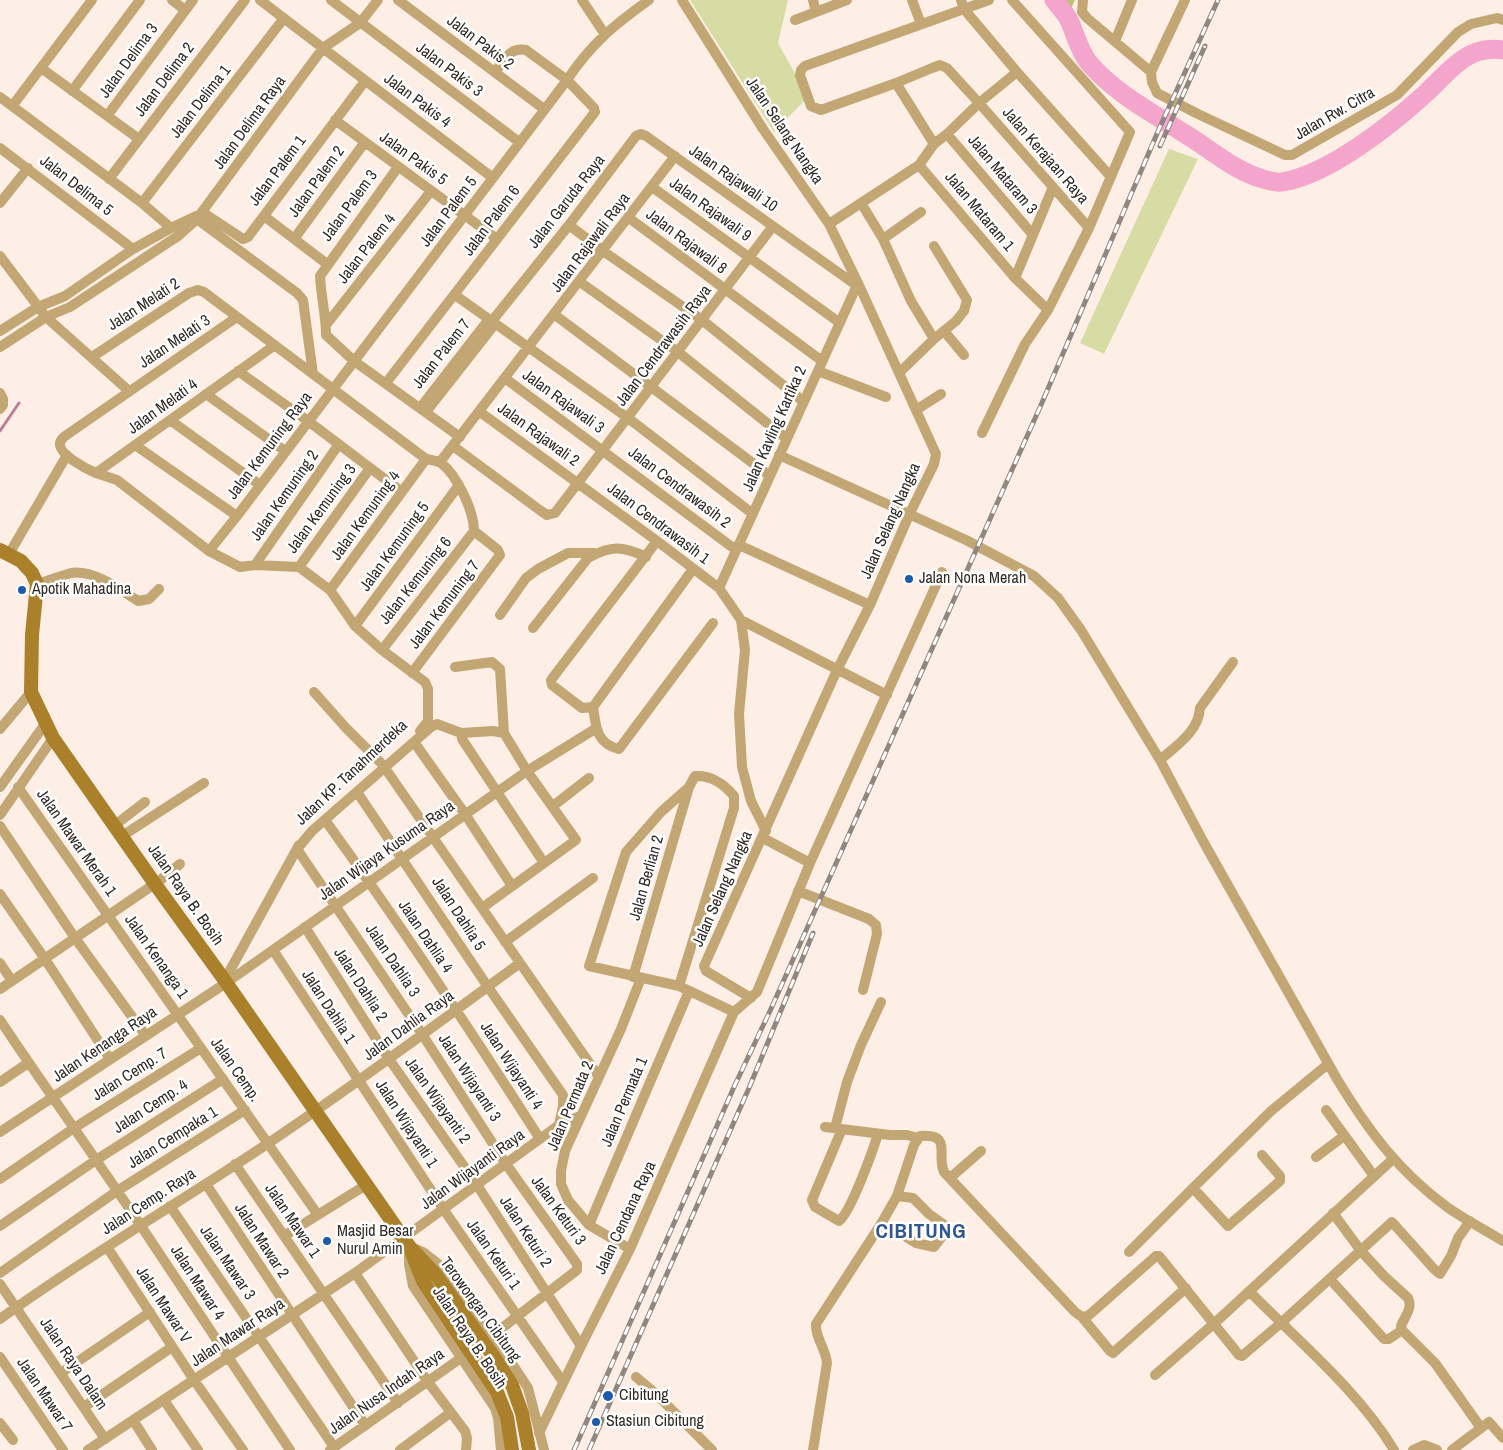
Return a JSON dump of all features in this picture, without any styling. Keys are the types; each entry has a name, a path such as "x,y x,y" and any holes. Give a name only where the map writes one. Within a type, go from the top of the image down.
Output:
{"main road":[{"path":"4,552 21,562 32,573 38,584"},
{"name":"Jalan Raya B. Bosih","path":"38,584 32,635 32,692 45,724 406,1242"},
{"name":"Terowongan Cibitung","path":"406,1242 423,1281 498,1392 507,1417 512,1450"},
{"name":"Terowongan Cibitung","path":"406,1242 436,1275 512,1385 522,1413 529,1450"}],"street":[{"path":"13,105 92,0"},
{"path":"72,91 140,0"},
{"path":"172,0 185,10"},
{"name":"Jalan Delima 3","path":"107,116 193,0"},
{"name":"Jalan Delima 2","path":"109,179 245,0"},
{"name":"Jalan Pakis 4","path":"260,0 492,178"},
{"name":"Jalan Pakis 3","path":"331,0 520,142"},
{"name":"Jalan Delima Raya","path":"0,347 46,317 70,307 178,236 198,216 323,48 360,22 378,0"},
{"name":"Jalan Pakis 2","path":"398,0 544,109"},
{"path":"582,0 604,34"},
{"name":"Jalan Palem 5","path":"332,388 354,362 582,58 604,34 649,0"},
{"name":"Jalan Selang Nangka","path":"682,0 763,129 829,224 936,454 934,464 910,513 870,605 837,670 704,966 706,971 752,998"},
{"path":"812,0 816,12"},
{"path":"795,20 847,0"},
{"path":"912,0 921,24"},
{"path":"934,144 896,83 821,110 812,106 800,75 801,70 804,66 921,24 963,4 989,0"},
{"path":"982,433 1025,344 1048,310 1089,228 1129,135 1128,129 1012,0"},
{"path":"1083,0 1082,12 1087,18 1152,71 1185,0"},
{"path":"1115,41 1132,0"},
{"path":"963,4 1017,72 1111,178"},
{"name":"Jalan Delima 1","path":"142,204 284,18"},
{"name":"Jalan Rw. Citra","path":"1152,71 1152,82 1157,92 1285,155 1292,156 1396,95 1458,32 1471,24 1497,18 1503,20"},
{"path":"495,72 511,52 518,48 526,50 567,80"},
{"name":"Jalan Kerajaan Raya","path":"896,83 940,66 946,68 1089,228"},
{"path":"40,68 139,139"},
{"path":"829,224 919,165 934,144 1017,72"},
{"name":"Jalan Palem 6","path":"386,383 595,112 594,108 567,80"},
{"name":"Jalan Palem 1","path":"198,216 243,239 248,237 365,81"},
{"path":"0,97 13,105 171,228"},
{"name":"Jalan Pakis 5","path":"336,120 497,239"},
{"name":"Jalan Garuda Raya","path":"492,321 569,225 636,136 642,134 646,136 675,156"},
{"name":"Jalan Mataram 3","path":"947,134 1033,235"},
{"name":"Jalan Palem 2","path":"294,239 365,142"},
{"name":"Jalan Delima 5","path":"0,148 133,249"},
{"name":"Jalan Rajawali Raya","path":"440,462 506,379 675,156"},
{"name":"Jalan Rajawali 10","path":"675,156 857,284"},
{"name":"Jalan Mataram 1","path":"919,165 1015,278 1048,310"},
{"name":"Jalan Palem 3","path":"327,264 398,166"},
{"path":"1,199 28,168"},
{"name":"Jalan Rajawali 9","path":"652,187 840,323"},
{"path":"1015,278 1053,187"},
{"name":"Jalan Palem 4","path":"326,325 431,191"},
{"path":"861,203 883,239 912,301 934,339"},
{"path":"883,239 920,212"},
{"path":"0,332 38,307 65,296 133,249 171,228 198,216 297,293 303,300 313,374"},
{"path":"264,216 327,264 320,276 326,336 354,362 460,437"},
{"name":"Jalan Rajawali 8","path":"629,218 822,361"},
{"path":"569,225 702,320 804,402"},
{"name":"Jalan Cendrawasih Raya","path":"453,446 547,515 555,513 774,226"},
{"path":"898,373 956,321 964,311 966,300 934,246"},
{"path":"0,256 46,317 129,391"},
{"path":"0,273 9,266"},
{"path":"580,282 678,352 787,438"},
{"name":"Jalan Kavling Kartika 2","path":"719,588 857,284"},
{"name":"Jalan Melati 2","path":"92,357 189,293 198,290 204,292 237,317"},
{"path":"455,295 628,418 752,514"},
{"path":"555,315 770,476"},
{"path":"237,317 332,388"},
{"name":"Jalan Melati 3","path":"67,455 62,451 61,440 237,317"},
{"name":"Jalan Palem 7","path":"423,410 492,321"},
{"path":"944,331 964,355"},
{"name":"Jalan Melati 4","path":"96,473 274,345"},
{"path":"238,371 308,420 402,492"},
{"path":"818,371 886,397"},
{"name":"Jalan Rajawali 3","path":"506,379 603,450"},
{"name":"Jalan Kemuning Raya","path":"209,551 332,388 426,459 440,462"},
{"path":"0,393 3,399 3,406 0,409"},
{"path":"206,394 285,451"},
{"path":"916,410 941,394"},
{"name":"Jalan Rajawali 2","path":"480,412 578,483"},
{"path":"170,420 260,485"},
{"name":"Jalan Kemuning 2","path":"256,565 339,444"},
{"path":"135,445 237,516"},
{"name":"Jalan Cendrawasih 2","path":"603,450 738,548 870,605"},
{"path":"4,552 67,455 83,468 117,480 209,551 240,567 256,565 299,567 330,590 355,626 382,650 425,682 428,689 428,704 432,723"},
{"path":"780,455 966,540 1034,576 1058,598 1081,630 1160,760 1203,842 1328,1064 1361,1118 1392,1159 1442,1203 1503,1241"},
{"name":"Jalan Kemuning 4","path":"330,590 426,459"},
{"path":"440,462 459,485 472,516 474,531"},
{"name":"Jalan Kemuning 3","path":"299,567 370,468"},
{"name":"Jalan Cendrawasih 1","path":"578,483 719,588 741,620"},
{"name":"Jalan Kemuning 5","path":"355,626 459,485"},
{"name":"Jalan Kemuning 7","path":"412,673 500,555 498,550 474,531"},
{"name":"Jalan Kemuning 6","path":"382,650 474,531"},
{"path":"593,707 582,708 552,685 551,680 569,654 646,558 657,541"},
{"path":"500,615 526,578 538,569 568,553 596,553 613,549 628,549 646,558"},
{"path":"533,628 588,558 596,553"},
{"path":"693,569 593,707 595,729 610,747 619,749 714,623"},
{"path":"679,986 734,808 734,796 724,784 707,777 694,776 689,787 661,812 626,852 589,964 590,966 679,986 734,1012 757,992 810,863 942,572"},
{"path":"38,584 72,573 88,574 112,584 138,601 149,599 159,589"},
{"path":"741,620 886,695"},
{"path":"741,620 745,650 739,714 742,767 751,801 764,834 810,863"},
{"path":"455,667 492,662 500,669 504,733 527,770 576,840 482,908"},
{"path":"1160,760 1190,733 1200,717 1200,708 1233,662"},
{"path":"0,729 32,692"},
{"path":"314,692 384,766 599,1077"},
{"path":"432,723 461,733 493,730 504,733"},
{"path":"297,849 312,831 384,766 414,742 432,723"},
{"name":"Jalan KP. Tanahmerdeka","path":"224,980 308,831 354,788 384,766 432,723"},
{"path":"0,787 45,724"},
{"name":"Jalan Wijaya Kusuma Raya","path":"224,980 273,950 527,770 595,729"},
{"path":"461,733 462,739 544,863"},
{"path":"0,815 53,738"},
{"path":"414,742 465,814 512,886"},
{"path":"553,806 589,778"},
{"path":"119,831 204,783"},
{"name":"Jalan Mawar Merah 1","path":"18,787 109,916"},
{"name":"Jalan Berlian 2","path":"637,977 689,787"},
{"name":"Jalan Dahlia 5","path":"357,792 562,1095 563,1106 559,1125"},
{"path":"119,831 145,802"},
{"name":"Jalan Dahlia 4","path":"325,820 370,881 456,1010"},
{"path":"0,826 75,938 146,1036"},
{"name":"Jalan Dahlia 3","path":"297,849 422,1034"},
{"path":"0,989 109,916 180,864"},
{"path":"505,942 593,878"},
{"path":"798,892 869,919 876,925 877,934 863,990"},
{"path":"0,894 110,1059"},
{"name":"Jalan Kenanga 1","path":"109,916 178,1015"},
{"name":"Jalan Dahlia 2","path":"305,927 389,1058"},
{"name":"Jalan Dahlia 1","path":"273,950 359,1081"},
{"path":"0,963 12,981"},
{"name":"Jalan Dahlia Raya","path":"315,1111 520,963"},
{"name":"Jalan Permata 2","path":"630,1249 589,1225 568,1200 561,1184 561,1171 565,1151 621,1029 637,977"},
{"name":"Jalan Kenanga Raya","path":"0,1132 178,1015 224,980"},
{"name":"Jalan Permata 1","path":"589,1225 689,991"},
{"path":"878,1134 858,1187 847,1211 839,1221 815,1207 812,1200 847,1082 858,1052 881,1002"},
{"name":"Jalan Wijayanti 4","path":"456,1010 540,1139"},
{"name":"Jalan Cendana Raya","path":"539,1433 580,1346 630,1249 734,1012"},
{"name":"Jalan Cemp.","path":"178,1015 318,1215"},
{"name":"Jalan Mawar 4","path":"0,1020 4,1033 28,1063 96,1160 290,1450"},
{"name":"Jalan Wijayanti 3","path":"422,1034 506,1164"},
{"name":"Jalan Cemp. 7","path":"0,1179 74,1128 201,1048"},
{"name":"Jalan Wijayanti 2","path":"389,1058 477,1185"},
{"path":"0,1082 28,1063"},
{"path":"1129,1252 1271,1112 1328,1064"},
{"name":"Jalan Cemp. 4","path":"0,1226 96,1160 223,1079"},
{"name":"Jalan Wijayanti 1","path":"359,1081 444,1210"},
{"name":"Jalan Cempaka 1","path":"0,1273 117,1191 245,1110"},
{"path":"1326,1110 1374,1176"},
{"name":"Jalan Cemp. Raya","path":"0,1319 315,1111"},
{"name":"Jalan Wijayanti Raya","path":"406,1242 444,1210 559,1125 580,1116"},
{"path":"834,1128 878,1134 907,1135 918,1138 928,1135 935,1136 941,1142 943,1150 942,1166 950,1178 1075,1312 1082,1317 1113,1353 1186,1288"},
{"path":"1316,1157 1344,1136"},
{"path":"812,1450 827,1363 825,1353 815,1332 816,1324 897,1196 918,1138"},
{"path":"950,1178 980,1151"},
{"path":"1193,1188 1229,1226 1280,1182 1280,1176 1262,1155"},
{"path":"1156,1375 1214,1324 1392,1159"},
{"name":"Jalan Mawar 1","path":"235,1164 398,1403"},
{"name":"Jalan Keturi 3","path":"506,1164 577,1264 577,1270 548,1294"},
{"name":"Jalan Mawar 2","path":"206,1184 365,1425"},
{"path":"284,1236 366,1185"},
{"name":"Jalan Keturi 2","path":"477,1185 580,1346"},
{"path":"881,1224 916,1243 934,1247 944,1234 946,1226 929,1214 913,1198 897,1196"},
{"name":"Jalan Mawar 3","path":"170,1206 336,1448"},
{"name":"Jalan Keturi 1","path":"444,1210 563,1382"},
{"path":"1333,1213 1361,1251 1408,1298 1410,1309 1400,1326 1402,1330 1434,1363 1481,1428"},
{"path":"1082,1317 1088,1316 1156,1256 1162,1258 1239,1355 1242,1356 1281,1323 1390,1223 1394,1222 1434,1270 1440,1274 1451,1256 1458,1238 1470,1221"},
{"name":"Jalan Mawar Raya","path":"88,1450 102,1444 133,1420 354,1273 406,1242"},
{"name":"Jalan Raya B. Bosih","path":"406,1242 442,1267 493,1335 528,1388 544,1450"},
{"name":"Jalan Raya B. Bosih","path":"406,1242 413,1286 495,1408 498,1418 501,1450"},
{"name":"Jalan Mawar V","path":"107,1247 194,1380 244,1450"},
{"path":"354,1273 450,1414 465,1431 467,1438 466,1450"},
{"path":"1330,1278 1384,1340 1389,1339 1402,1330"},
{"name":"Jalan Raya Dalam","path":"0,1284 84,1407 102,1444"},
{"path":"1249,1291 1348,1390 1385,1434 1394,1450"},
{"path":"493,1335 548,1294"},
{"path":"61,1373 150,1312"},
{"path":"84,1407 172,1347"},
{"name":"Jalan Mawar 7","path":"0,1357 62,1450"},
{"name":"Jalan Nusa Indah Raya","path":"336,1448 365,1425 461,1358"},
{"path":"636,1377 712,1450"},
{"path":"164,1400 198,1450"},
{"path":"400,1450 450,1414"},
{"path":"133,1420 152,1450"},
{"path":"0,1423 12,1440"},
{"path":"1452,1450 1487,1423 1492,1423 1503,1438"},
{"path":"1413,1450 1424,1445 1436,1450"}],"green space":[{"path":"690,0 788,0 778,43 808,97 774,132"},
{"path":"1054,0 1075,0 1067,17"},
{"path":"1169,149 1198,159 1104,354 1080,343"}],"waterway":[{"path":"1054,0 1068,18 1089,63 1110,83 1133,101 1239,169 1265,180 1277,182 1300,177 1319,170 1358,147 1395,120 1469,55 1490,49 1503,50"},
{"path":"0,431 19,403"}],"railway":[{"path":"574,1450 734,1087 770,1011 1041,405 1159,129 1218,0"},
{"path":"1160,146 1205,46"},
{"path":"589,1450 749,1088 813,933"}],"place":[{"name":"Jalan Nona Merah","path":"909,579"},
{"name":"Apotik Mahadina","path":"22,590"},
{"name":"Masjid Besar Nurul Amin","path":"327,1241"},
{"name":"Cibitung","path":"608,1396"},
{"name":"Stasiun Cibitung","path":"596,1422"}],"district":[{"name":"CIBITUNG","path":"921,1232"}]}
